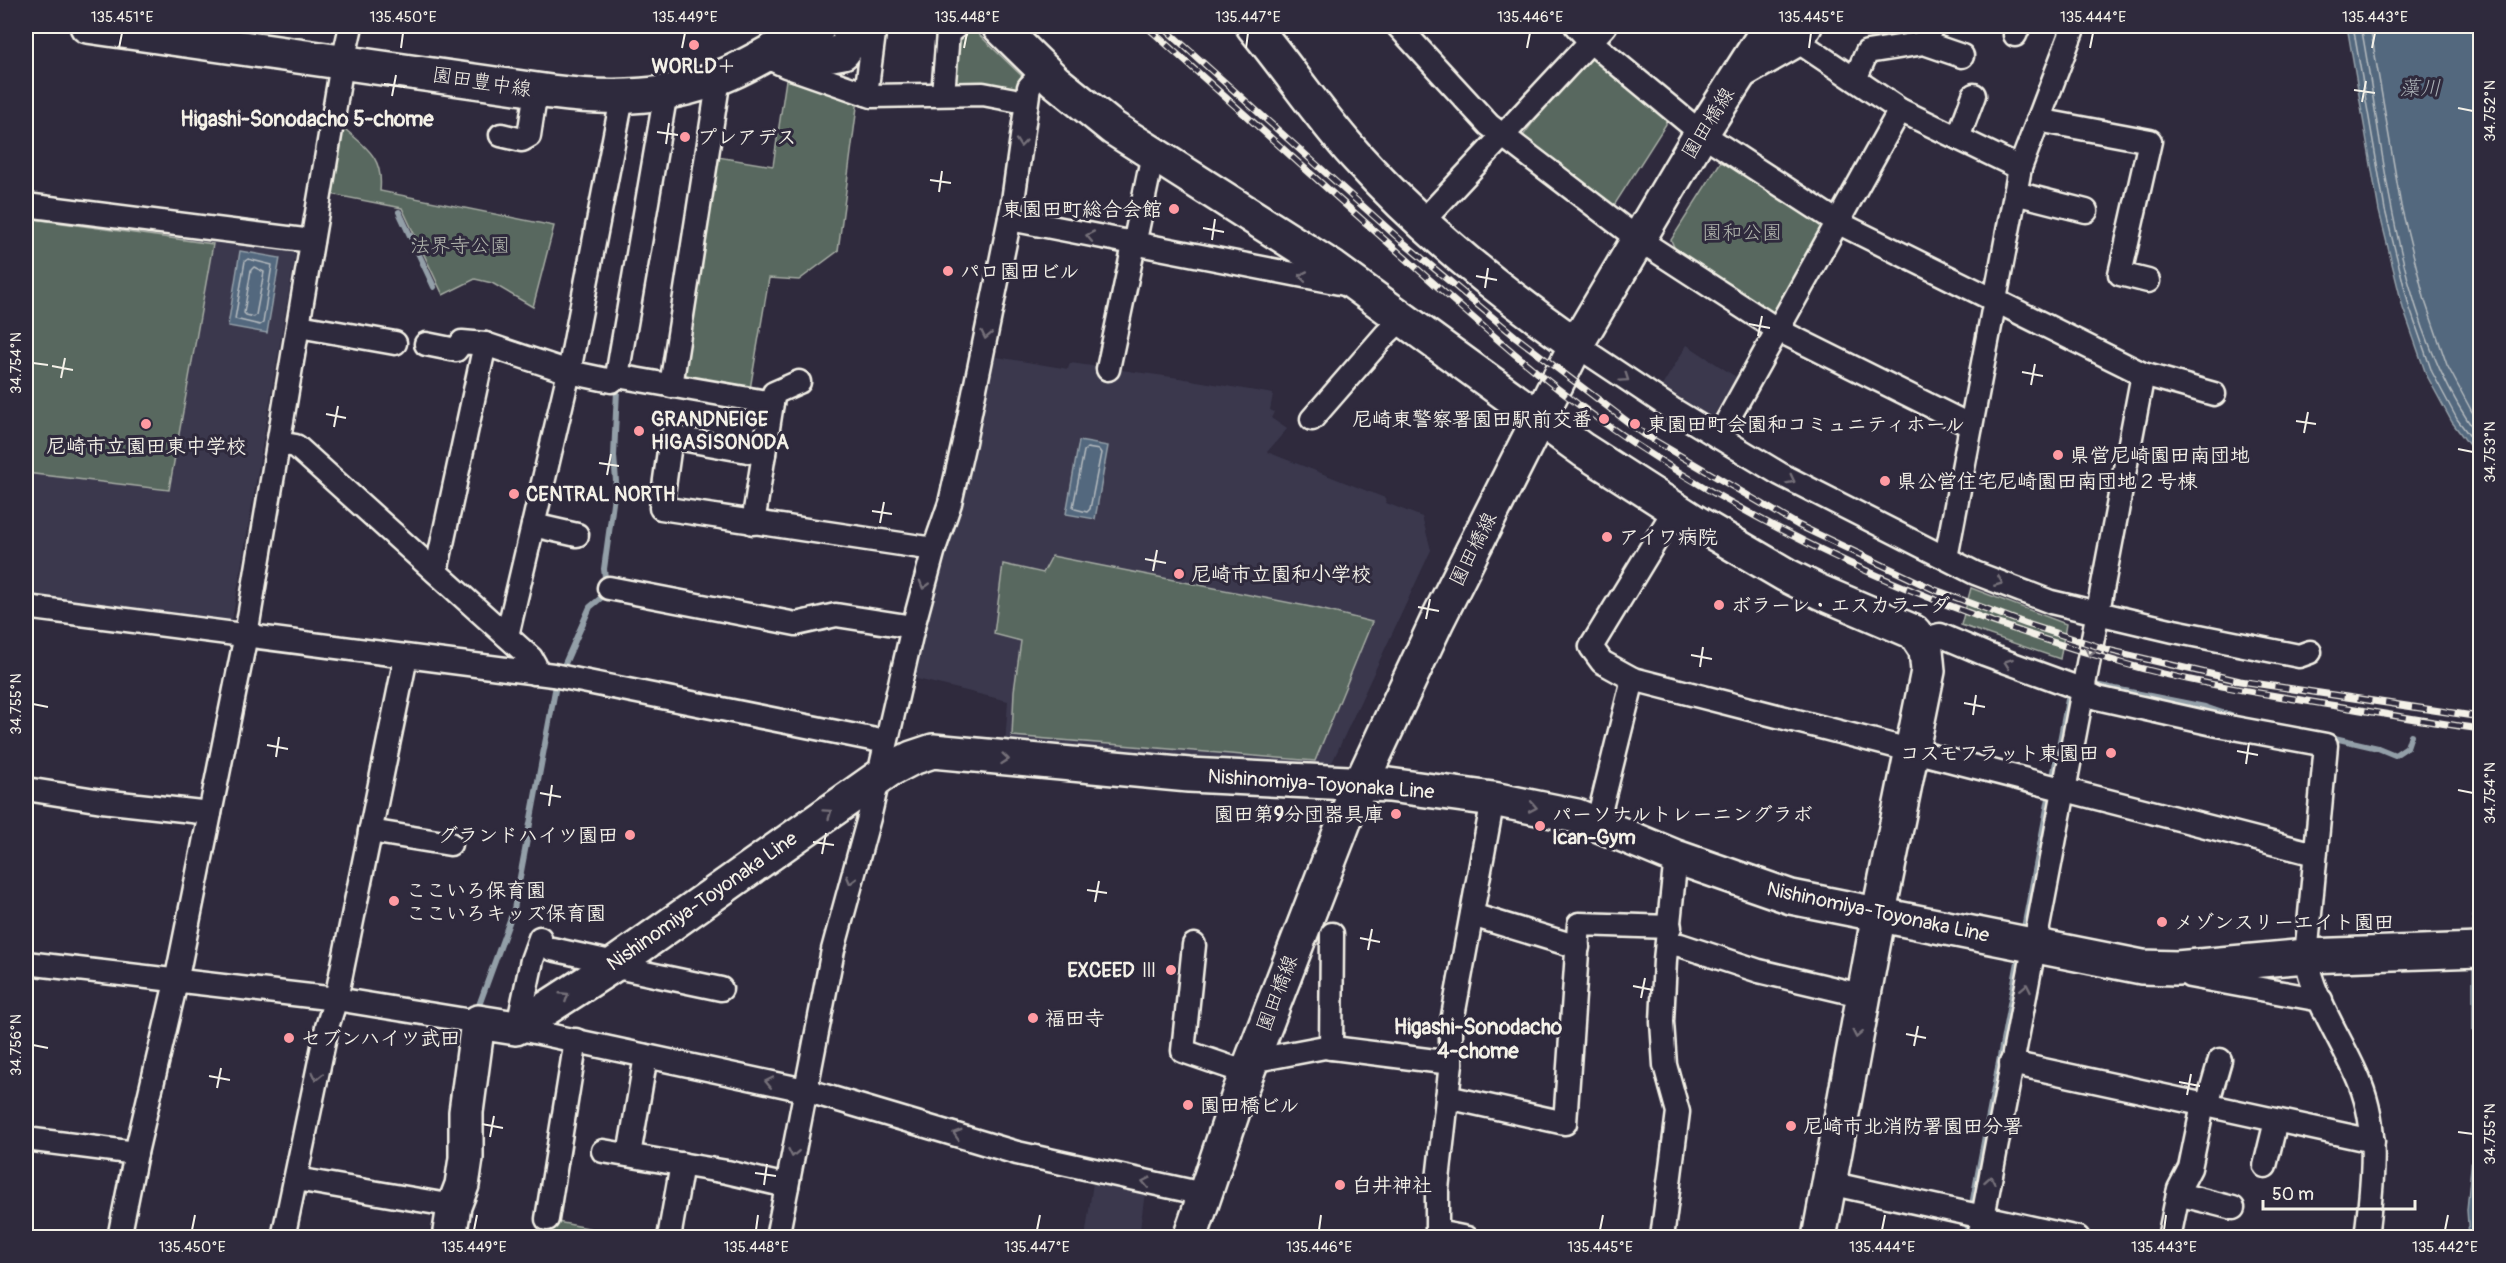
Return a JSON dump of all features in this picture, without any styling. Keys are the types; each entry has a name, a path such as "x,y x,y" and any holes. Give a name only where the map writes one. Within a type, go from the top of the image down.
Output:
{"street":[{"name":"園田豊中線","path":"87,26 178,31 342,61 590,97 622,98 666,92 718,78 765,56"},
{"path":"119,1238 136,1153 176,982 246,635 342,61 351,26"},
{"path":"765,56 819,26"},
{"path":"765,56 796,52 832,54 843,52 852,40 846,26"},
{"path":"866,94 875,26"},
{"path":"943,94 948,33 957,26"},
{"path":"999,26 1082,105 1153,154 1308,250 1583,450 1675,509 1786,575 1914,632 1921,640 1926,650 1928,671 1879,915 1819,1238"},
{"path":"1253,26 1354,153 1388,190 1496,287 1576,345 1718,437 1780,474 1975,573 2051,602 2299,656 2310,652"},
{"path":"1398,26 1489,125 1638,239 1778,330 1971,426"},
{"path":"1946,558 2020,168 2038,120 2066,28"},
{"path":"1422,222 1503,136 1591,31 1701,133 1839,223 2143,374 2214,394"},
{"path":"1855,80 1867,52 1928,34 1962,56"},
{"path":"1768,39 1855,80 1900,110 2020,168"},
{"name":"園田橋線","path":"1190,1238 1203,1194 1249,1067 1360,784 1437,621 1576,345 1701,133 1768,39"},
{"path":"765,56 786,66 866,94 890,97 983,94 1025,102"},
{"path":"777,1238 838,929 879,778 912,627 934,549 950,503 1010,219 1019,168 1025,102 1029,87 1044,71"},
{"path":"671,386 718,78"},
{"path":"501,135 522,140 529,136 536,90"},
{"path":"426,344 456,350 462,342 485,344 568,376 612,381 617,376 666,92"},
{"path":"1958,138 1974,95"},
{"path":"507,636 568,376 622,98"},
{"path":"1718,437 1900,110"},
{"path":"2038,120 2152,132 2120,274 2148,281"},
{"path":"1108,369 1132,244 1153,154"},
{"path":"2016,193 2086,211"},
{"path":"26,205 312,241"},
{"path":"1010,219 1360,287"},
{"path":"1312,419 1386,334 1402,319"},
{"path":"298,326 395,343"},
{"path":"436,572 485,344"},
{"path":"1976,1221 2011,1063 2026,942 2055,786 2075,687 2098,613 2143,374"},
{"path":"617,376 772,403"},
{"path":"753,523 774,393 799,382"},
{"path":"764,454 671,437 662,508 934,549"},
{"path":"278,443 297,446 507,636 533,661 534,673"},
{"path":"1675,509 1591,647 1602,662 1633,679 2315,854"},
{"path":"533,525 577,534"},
{"path":"609,588 796,624 836,615 912,627"},
{"path":"26,607 534,673 886,742"},
{"path":"1921,640 1940,635 2075,687 2097,698 2326,745 2306,956 2308,970 2363,1090 2368,1106 2373,1142 2371,1198 2366,1238"},
{"path":"283,1238 327,1027 336,999 406,657"},
{"path":"1597,824 1633,679"},
{"name":"Nishinomiya-Toyonaka Line","path":"517,1027 614,964 879,778 912,758 933,751 1189,775 1389,785 1493,799 1577,816 1676,857 1765,890 2142,967 2177,968 2306,956 2481,950"},
{"path":"26,789 102,801 210,813"},
{"path":"1467,1238 1437,1235 1437,1189 1451,1063 1451,1027 1493,799"},
{"path":"370,831 450,844"},
{"path":"1662,1238 1678,1112 1665,1065 1662,1022 1665,960 1676,857"},
{"path":"1472,915 1578,947"},
{"path":"1448,1097 1565,1123 1580,924 1669,936 1680,945 1759,971 1865,996"},
{"path":"1331,1048 1332,934"},
{"path":"517,1027 532,960 546,943 614,964 721,989"},
{"path":"1194,945 1183,1051 1249,1067 1331,1048 1451,1063"},
{"path":"26,963 336,999 517,1027 805,1090 1017,1153 1203,1194"},
{"path":"2142,967 2321,1000"},
{"path":"296,1179 452,1222 462,1185 466,1158 466,1112 478,1022"},
{"path":"547,1219 576,1040"},
{"path":"629,1155 646,1056"},
{"path":"2169,1238 2178,1194 2190,1168 2203,1106 2208,1098 2220,1060"},
{"path":"2011,1063 2373,1142"},
{"path":"2265,1166 2276,1121"},
{"path":"26,1139 136,1153"},
{"path":"603,1151 682,1164 787,1186"},
{"path":"669,1238 682,1164"},
{"path":"1829,1183 1976,1221 2078,1238"},
{"path":"2178,1194 2233,1208"}],"shaded area":[{"name":"尼崎市立園田東中学校","path":"26,210 292,245 296,251 232,620 225,624 26,597"},
{"path":"1687,345 1736,377 1712,418 1662,386"},
{"name":"尼崎市立園和小学校","path":"991,356 1068,369 1070,363 1273,394 1270,410 1274,412 1271,418 1287,429 1267,452 1385,498 1386,503 1422,517 1431,550 1328,771 1005,745 1008,701 913,678 943,556 957,520"},
{"path":"1093,1183 1145,1192 1139,1237 1085,1238"}],"green space":[{"path":"970,26 1025,79 1018,95 949,89 954,38"},
{"path":"1592,53 1665,107 1666,124 1613,207 1522,137 1580,59"},
{"path":"786,80 858,99 838,251 799,280 769,278 749,395 679,382 712,156 773,166"},
{"name":"法界寺公園","path":"338,123 375,159 379,168 380,191 554,226 533,307 492,283 475,279 443,295 402,208 330,194"},
{"name":"園和公園","path":"1733,161 1820,218 1824,230 1776,314 1768,314 1678,256 1671,240 1720,163"},
{"path":"26,218 213,244 169,490 26,473"},
{"path":"1052,556 1316,608 1372,622 1315,761 1012,736 1014,691 1021,641 994,634 1003,564 1043,573"},
{"path":"1971,588 2066,624 2060,659 1961,625"},
{"path":"547,1220 620,1234 619,1238 544,1238"}],"water":[{"name":"藻川","path":"2347,26 2480,26 2480,460 2452,422 2426,374 2403,308 2379,211"},
{"path":"240,251 280,258 267,333 228,326"},
{"path":"1079,441 1108,446 1095,519 1066,514"},
{"path":"2480,847 2480,1033 2473,1031 2473,916 2479,904"},
{"path":"2480,1073 2480,1190 2478,1192 2480,1237 2469,1237 2467,1210"}],"waterway":[{"path":"399,212 434,287"},
{"path":"563,668 590,607 607,593 604,569 616,481 614,456 617,390 611,389"},
{"path":"2090,684 2205,707 2240,719"},
{"path":"482,1009 478,1008 514,909 556,685"},
{"path":"2023,933 2070,689"},
{"path":"2330,737 2378,748 2395,755 2407,747 2411,735"},
{"path":"1971,1210 2020,951"},
{"path":"1966,1238 1969,1220"}],"railway":[{"path":"1146,26 1457,304 1549,382 1657,459 1784,531 1849,563 1984,619 2122,663 2240,690 2480,729"},
{"path":"1162,26 1405,244 1516,337 1645,435 1798,525 1933,589 2027,624 2112,651 2240,681 2480,717"}],"place":[{"name":"WORLD＋","path":"694,45"},
{"name":"プレアデス","path":"685,137"},
{"name":"東園田町総合会館","path":"1174,209"},
{"name":"パロ園田ビル","path":"948,271"},
{"name":"尼崎東警察署園田駅前交番","path":"1604,419"},
{"name":"尼崎市立園田東中学校","path":"146,424"},
{"name":"東園田町会園和コミュニティホール","path":"1635,424"},
{"name":"GRANDNEIGE HIGASISONODA","path":"639,431"},
{"name":"県営尼崎園田南団地","path":"2058,455"},
{"name":"県公営住宅尼崎園田南団地２号棟","path":"1885,481"},
{"name":"CENTRAL NORTH","path":"514,494"},
{"name":"アイワ病院","path":"1607,537"},
{"name":"尼崎市立園和小学校","path":"1179,574"},
{"name":"ボラーレ・エスカラーダ","path":"1719,605"},
{"name":"コスモフラット東園田","path":"2111,753"},
{"name":"園田第9分団器具庫","path":"1396,814"},
{"name":"パーソナルトレーニングラボ Ican-Gym","path":"1540,826"},
{"name":"グランドハイツ園田","path":"630,835"},
{"name":"ここいろ保育園 ここいろキッズ保育園","path":"394,901"},
{"name":"メゾンスリーエイト園田","path":"2162,922"},
{"name":"EXCEED Ⅲ","path":"1171,970"},
{"name":"福田寺","path":"1033,1018"},
{"name":"セブンハイツ武田","path":"289,1038"},
{"name":"園田橋ビル","path":"1188,1105"},
{"name":"尼崎市北消防署園田分署","path":"1791,1126"},
{"name":"白井神社","path":"1340,1185"}],"district":[{"name":"Higashi-Sonodacho 5-chome","path":"307,119"},
{"name":"Higashi-Sonodacho 4-chome","path":"1478,1039"}]}
